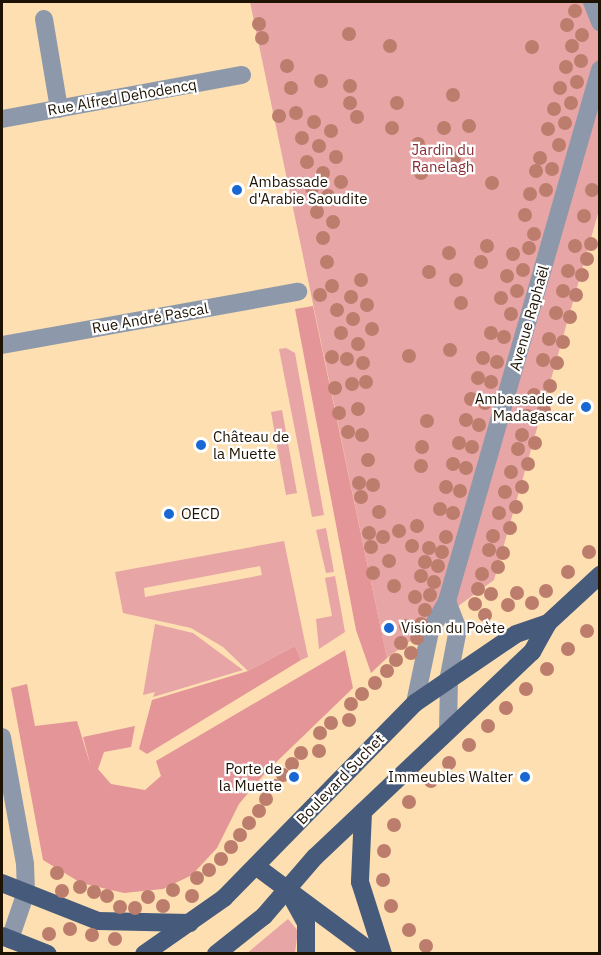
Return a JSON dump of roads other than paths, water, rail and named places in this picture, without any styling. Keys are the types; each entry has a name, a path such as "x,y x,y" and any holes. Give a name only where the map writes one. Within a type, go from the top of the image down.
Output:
{"main road":[{"name":"Boulevard Suchet","path":"216,954 264,916 287,889 363,812 532,651 548,623 600,574"},
{"name":"Boulevard Suchet","path":"144,954 190,923 257,867 415,703 449,676 516,634 548,623"},
{"path":"363,812 360,882 383,954"},
{"path":"257,867 374,954"},
{"path":"2,883 98,921 190,923"},
{"path":"287,889 306,923 306,954"},
{"path":"6,938 48,954"}],"street":[{"path":"592,2 600,22"},
{"path":"44,19 59,109"},
{"name":"Avenue Raphaël","path":"415,703 430,631 447,601 600,70"},
{"name":"Rue Alfred Dehodencq","path":"2,119 242,75"},
{"name":"Rue André Pascal","path":"2,345 298,292"},
{"path":"447,601 458,629 449,676 448,731"},
{"path":"2,737 26,892 6,938"}],"place":[{"name":"Ambassade d'Arabie Saoudite","path":"237,190"},
{"name":"Ambassade de Madagascar","path":"586,407"},
{"name":"Château de la Muette","path":"201,445"},
{"name":"OECD","path":"169,514"},
{"name":"Vision du Poète","path":"389,628"},
{"name":"Porte de la Muette","path":"294,777"},
{"name":"Immeubles Walter","path":"525,777"}],"park label":[{"name":"Jardin du Ranelagh","path":"443,158"}]}
